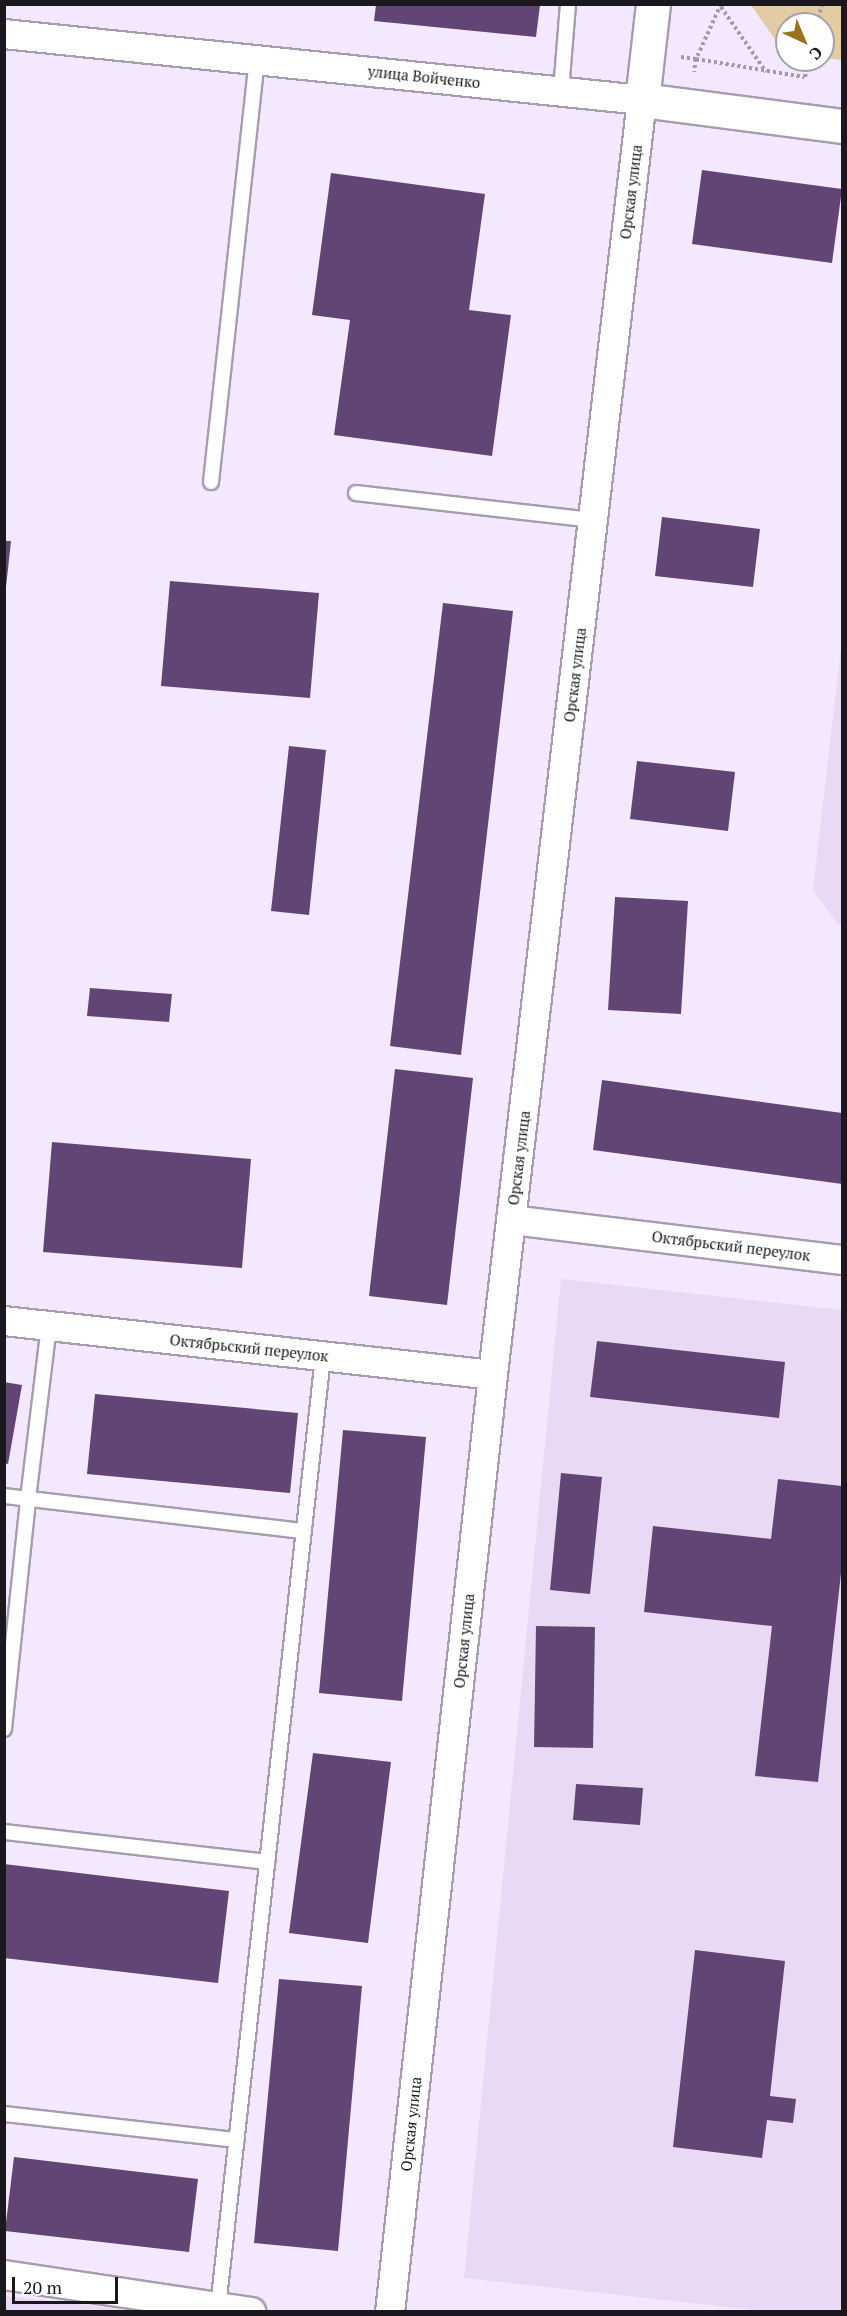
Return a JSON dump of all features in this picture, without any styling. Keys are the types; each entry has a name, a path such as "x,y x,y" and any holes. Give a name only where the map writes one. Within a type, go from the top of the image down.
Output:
{"street":[{"name":"Орская улица","path":"390,2312 493,1375 652,4"},
{"name":"улица Войченко","path":"4,34 561,91 843,126"},
{"name":"Октябрьский переулок","path":"512,1220 843,1260"},
{"name":"Октябрьский переулок","path":"4,1322 493,1375"},
{"path":"4,2275 251,2312"}],"lane":[{"path":"561,91 568,4"},
{"path":"211,482 256,60"},
{"path":"356,493 593,520"},
{"path":"4,1729 49,1326"},
{"path":"218,2307 323,1357"},
{"path":"4,1496 304,1531"},
{"path":"4,1833 267,1862"},
{"path":"4,2114 237,2140"}],"path":[{"path":"721,5 766,72"},
{"path":"721,5 696,59 805,77 806,72"}],"shaded area":[{"path":"751,5 842,5 842,60 835,59 835,12 775,12 775,40"},
{"path":"842,639 842,924 838,924 813,890"},
{"path":"561,1279 842,1310 842,2311 764,2311 464,2278"},
{"path":"5,2296 114,2308 127,2311 5,2311"}],"building":[{"path":"376,5 540,5 536,37 374,21"},
{"path":"702,170 842,189 832,263 692,244"},
{"path":"331,173 485,194 469,310 511,315 492,456 334,435 350,320 312,315"},
{"path":"662,517 760,529 753,587 655,576"},
{"path":"4,541 11,541 6,587 4,587"},
{"path":"170,581 319,593 310,698 161,686"},
{"path":"443,603 513,611 461,1055 390,1046"},
{"path":"289,746 326,750 309,915 271,911"},
{"path":"637,761 735,772 728,831 630,819"},
{"path":"615,897 688,901 681,1014 608,1010"},
{"path":"90,988 172,994 169,1022 87,1016"},
{"path":"395,1069 473,1078 447,1305 369,1296"},
{"path":"602,1080 842,1113 842,1184 593,1150"},
{"path":"52,1142 251,1159 242,1268 43,1252"},
{"path":"597,1341 785,1362 779,1418 590,1397"},
{"path":"4,1382 22,1385 8,1464 4,1463"},
{"path":"95,1394 298,1413 290,1493 87,1474"},
{"path":"343,1430 426,1437 402,1701 319,1693"},
{"path":"561,1473 602,1477 590,1594 550,1590"},
{"path":"778,1479 842,1486 842,1564 818,1782 755,1776 772,1626 644,1612 653,1526 771,1539"},
{"path":"536,1626 595,1627 593,1748 534,1747"},
{"path":"313,1753 391,1762 368,1943 289,1933"},
{"path":"576,1784 643,1788 640,1825 573,1820"},
{"path":"4,1864 229,1891 218,1983 4,1958"},
{"path":"695,1950 785,1961 770,2096 796,2099 793,2123 767,2120 762,2158 673,2147"},
{"path":"279,1979 362,1986 338,2251 254,2243"},
{"path":"14,2157 198,2179 189,2252 5,2231"}]}
